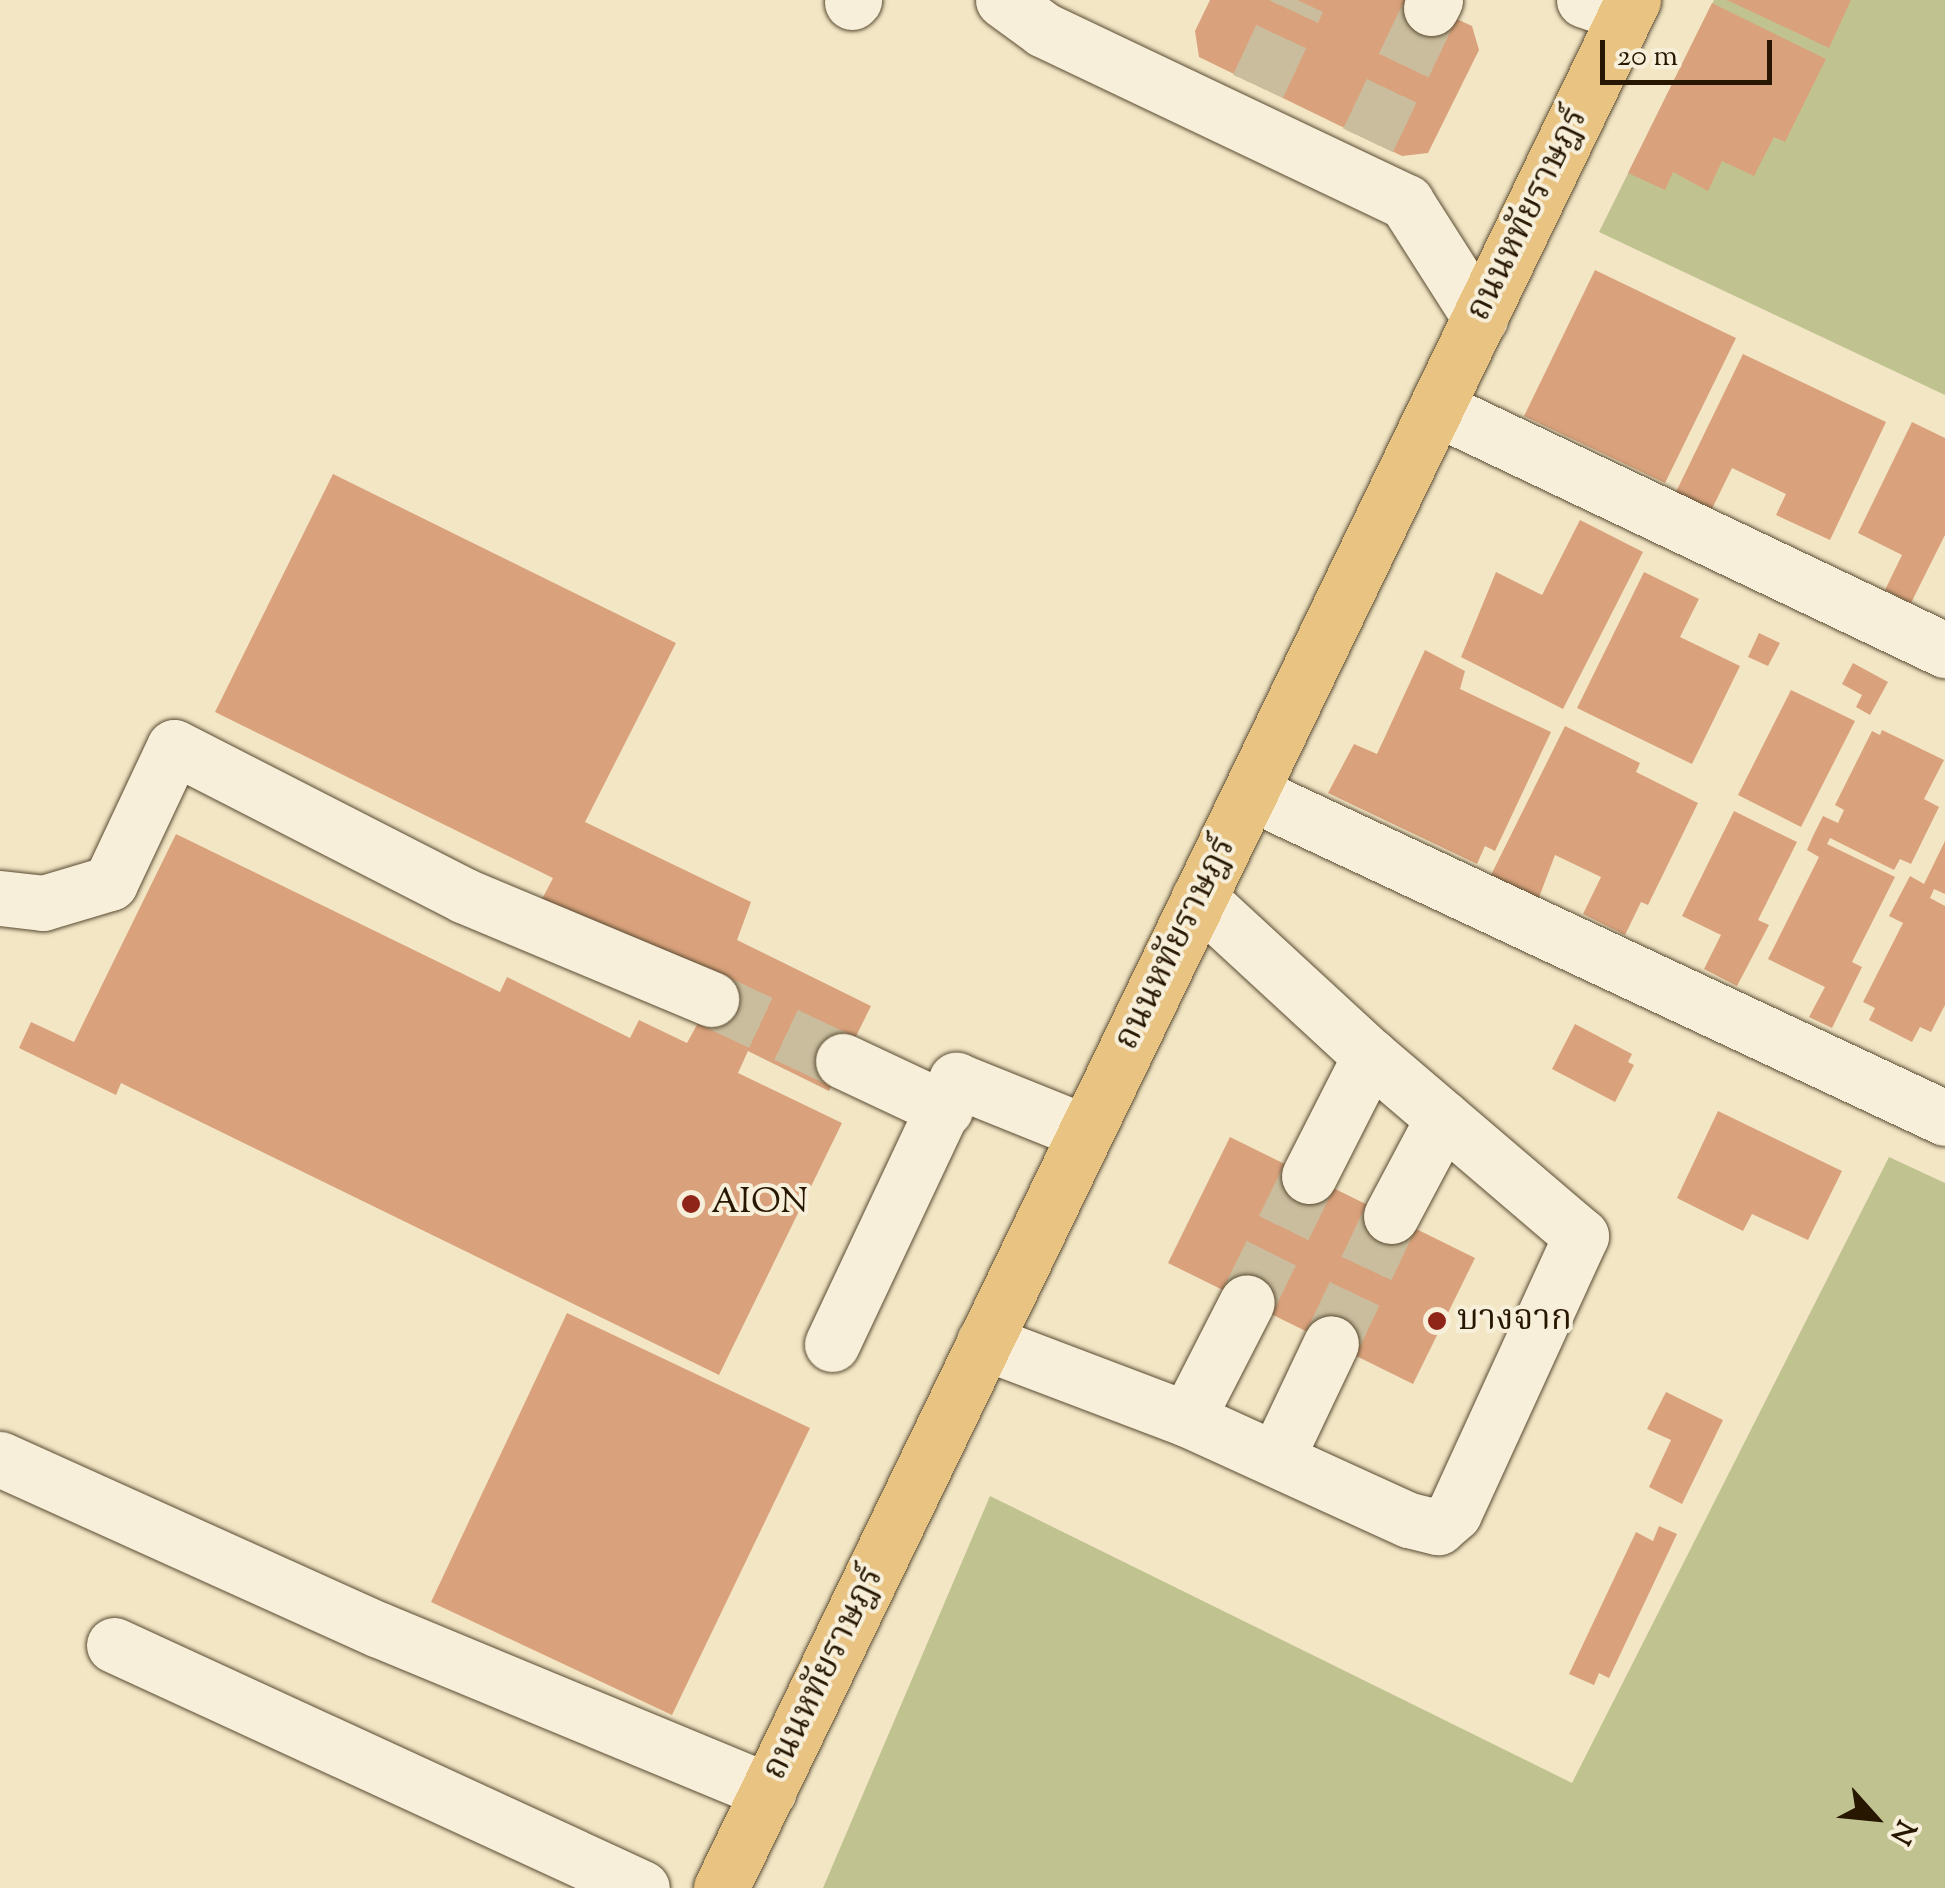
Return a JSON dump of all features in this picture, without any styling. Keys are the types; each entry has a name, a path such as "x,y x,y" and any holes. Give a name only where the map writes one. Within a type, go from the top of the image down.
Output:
{"main road":[{"name":"ถนนหทัยราษฎร์","path":"721,1888 1480,318 1614,5"}],"street":[{"path":"1003,0 1044,30 1249,104 1360,158 1406,202 1480,318"},
{"path":"1436,408 1945,650"},
{"path":"0,898 44,902 110,883 174,747 465,896 711,999"},
{"path":"1251,792 1945,1118"},
{"path":"984,1342 1187,1420 1409,1520 1438,1528 1454,1513 1581,1236 1370,1056 1199,898"},
{"path":"1309,1176 1370,1056"},
{"path":"843,1061 945,1109"},
{"path":"832,1344 956,1080 1085,1132"},
{"path":"1391,1216 1443,1118"},
{"path":"1187,1420 1247,1302"},
{"path":"1276,1460 1331,1343"},
{"path":"0,1459 378,1629 768,1792"},
{"path":"114,1645 642,1888"}],"green space":[{"path":"1714,0 1945,0 1945,395 1599,232"},
{"path":"1889,1157 1945,1183 1945,1888 823,1888 990,1496 1572,1783"}],"building":[{"path":"1210,0 1415,0 1472,26 1479,50 1428,153 1402,156 1199,57 1195,31"},
{"path":"1727,0 1851,0 1829,48"},
{"path":"1712,3 1826,59 1785,142 1774,137 1754,176 1722,161 1708,191 1673,172 1665,190 1628,173"},
{"path":"1595,270 1736,338 1665,483 1524,416"},
{"path":"1743,354 1886,422 1830,540 1776,515 1786,494 1732,468 1710,513 1674,496"},
{"path":"1912,422 1945,438 1945,535 1911,603 1885,590 1902,555 1858,533"},
{"path":"333,474 676,643 585,822 751,902 737,940 871,1006 829,1091 748,1051 738,1073 842,1123 719,1375 121,1083 116,1095 19,1048 31,1022 74,1042 176,834 500,992 507,977 630,1038 639,1020 687,1043 711,999 540,903 553,878 215,712"},
{"path":"1580,520 1643,552 1563,709 1461,657 1496,572 1542,595"},
{"path":"1644,572 1699,599 1680,637 1740,666 1692,764 1577,708"},
{"path":"1759,633 1780,643 1768,666 1748,657"},
{"path":"1425,650 1465,671 1460,689 1551,732 1495,851 1485,846 1477,864 1328,793 1354,744 1377,754"},
{"path":"1853,663 1888,682 1870,715 1856,707 1862,695 1842,684"},
{"path":"1791,690 1855,721 1801,827 1738,795"},
{"path":"1565,726 1640,763 1636,772 1698,803 1648,905 1641,902 1625,935 1583,914 1601,877 1555,855 1538,900 1490,877"},
{"path":"1882,730 1944,760 1924,799 1939,807 1911,864 1900,859 1894,870 1830,838 1827,844 1895,877 1852,962 1862,967 1832,1028 1809,1017 1825,987 1768,959 1819,857 1807,850 1813,836 1823,816 1838,823 1844,810 1835,805 1872,731 1880,735"},
{"path":"1734,811 1797,842 1758,920 1769,925 1737,986 1704,969 1721,935 1682,916"},
{"path":"1945,841 1945,894 1934,889 1930,898 1945,906 1945,1005 1931,1032 1920,1027 1912,1042 1869,1020 1875,1008 1863,1002 1903,923 1889,916 1910,876 1924,884"},
{"path":"1575,1024 1632,1054 1628,1062 1634,1065 1615,1102 1552,1069"},
{"path":"1718,1111 1842,1171 1808,1240 1752,1214 1743,1231 1677,1198"},
{"path":"1230,1137 1475,1258 1413,1384 1168,1263"},
{"path":"567,1313 810,1428 672,1715 431,1602"},
{"path":"1666,1392 1723,1420 1682,1504 1649,1487 1671,1440 1647,1429"},
{"path":"1659,1526 1677,1534 1609,1678 1599,1673 1594,1685 1569,1674 1636,1532 1653,1541"}],"tunnel":[{"path":"1258,86 1298,0"},
{"path":"1368,140 1431,8"},
{"path":"711,999 843,1061"},
{"path":"1247,1302 1309,1176"},
{"path":"1331,1343 1391,1216"}],"place":[{"name":"AION","path":"691,1204"},
{"name":"บางจาก","path":"1437,1321"}]}
